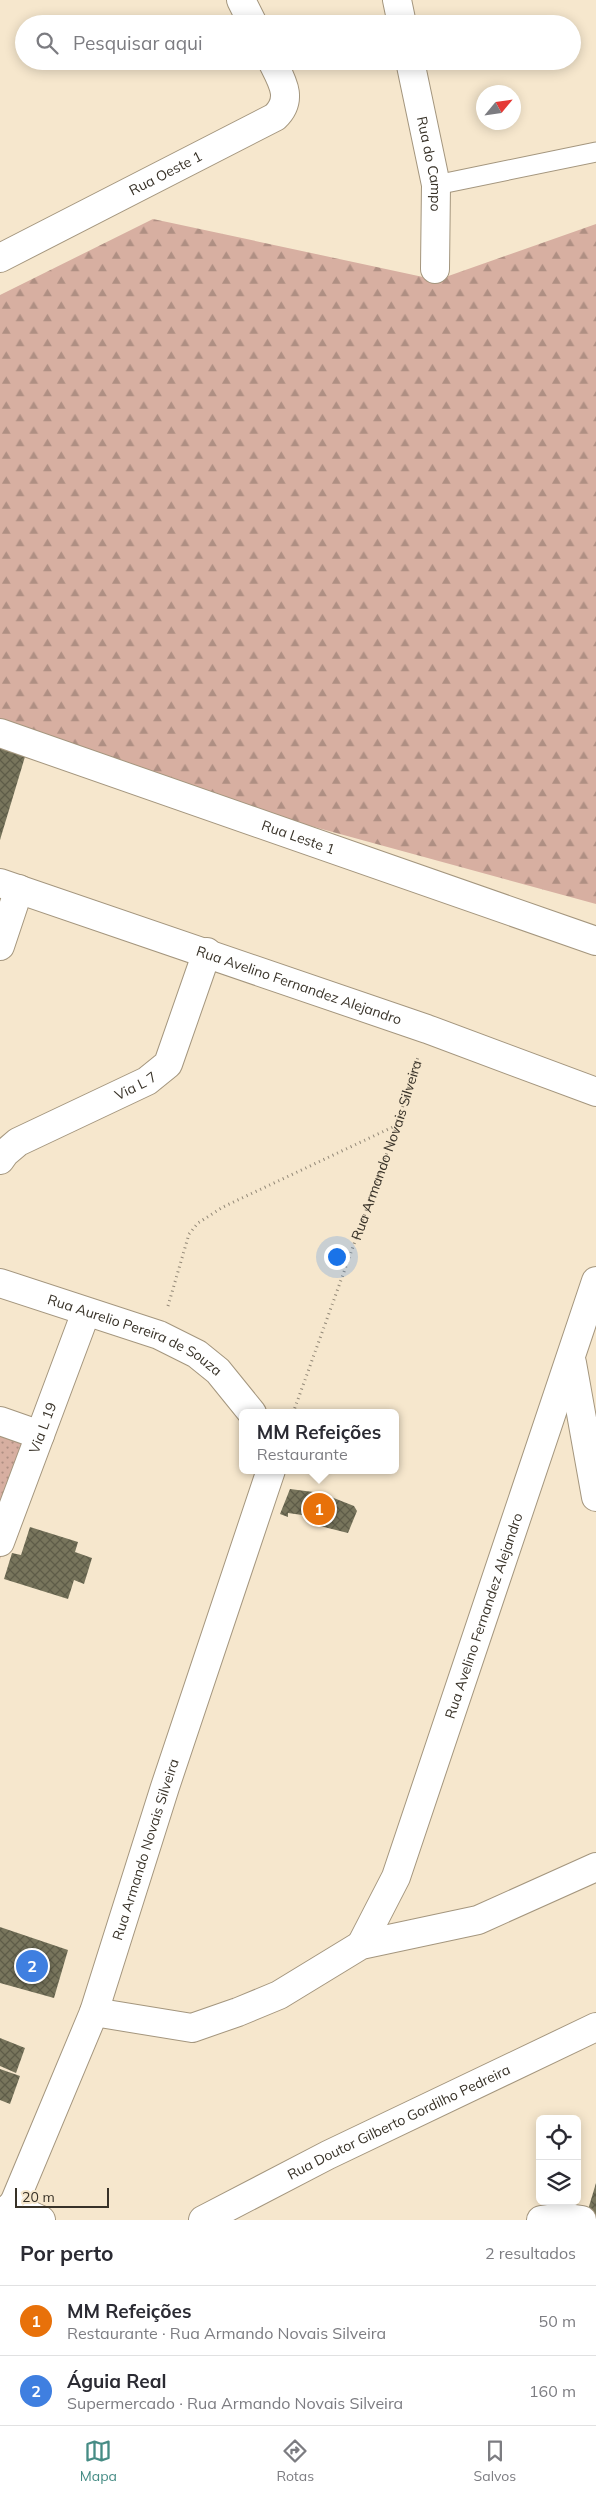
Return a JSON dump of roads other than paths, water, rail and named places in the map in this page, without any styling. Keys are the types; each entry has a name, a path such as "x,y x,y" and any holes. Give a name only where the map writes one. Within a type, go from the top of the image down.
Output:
{"street":[{"path":"240,0 248,15"},
{"path":"397,0 400,15"},
{"name":"Rua Oeste 1","path":"0,258 275,117 282,111 286,96 276,70"},
{"name":"Rua do Campo","path":"412,70 436,185 435,269"},
{"name":"Rua Leste 1","path":"0,734 596,941"},
{"path":"0,946 9,886"},
{"name":"Rua Avelino Fernandez Alejandro","path":"9,886 207,952 427,1029 596,1092"},
{"name":"Via L 7","path":"0,1160 18,1142 148,1080 168,1064 207,952"},
{"name":"Rua Avelino Fernandez Alejandro","path":"361,1945 396,1877 596,1281"},
{"name":"Rua Aurelio Pereira de Souza","path":"0,1283 159,1335 197,1354 218,1371 249,1409"},
{"name":"Via L 19","path":"0,1542 86,1312"},
{"path":"571,1359 596,1497"},
{"path":"0,1420 40,1435"},
{"name":"Rua Armando Novais Silveira","path":"9,2213 94,2012 165,1787 270,1474"},
{"path":"94,2012 192,2028 279,1995 361,1945 478,1920 596,1867"},
{"name":"Rua Doutor Gilberto Gordilho Pedreira","path":"203,2220 328,2155 596,2027"},
{"path":"9,2213 41,2220"},
{"path":"542,2220 561,2217 582,2220"}],"lane":[{"path":"436,185 596,152"}],"place":[{"name":"MM Refeições","path":"319,1509"},
{"name":"Águia Real","path":"32,1966"}]}
